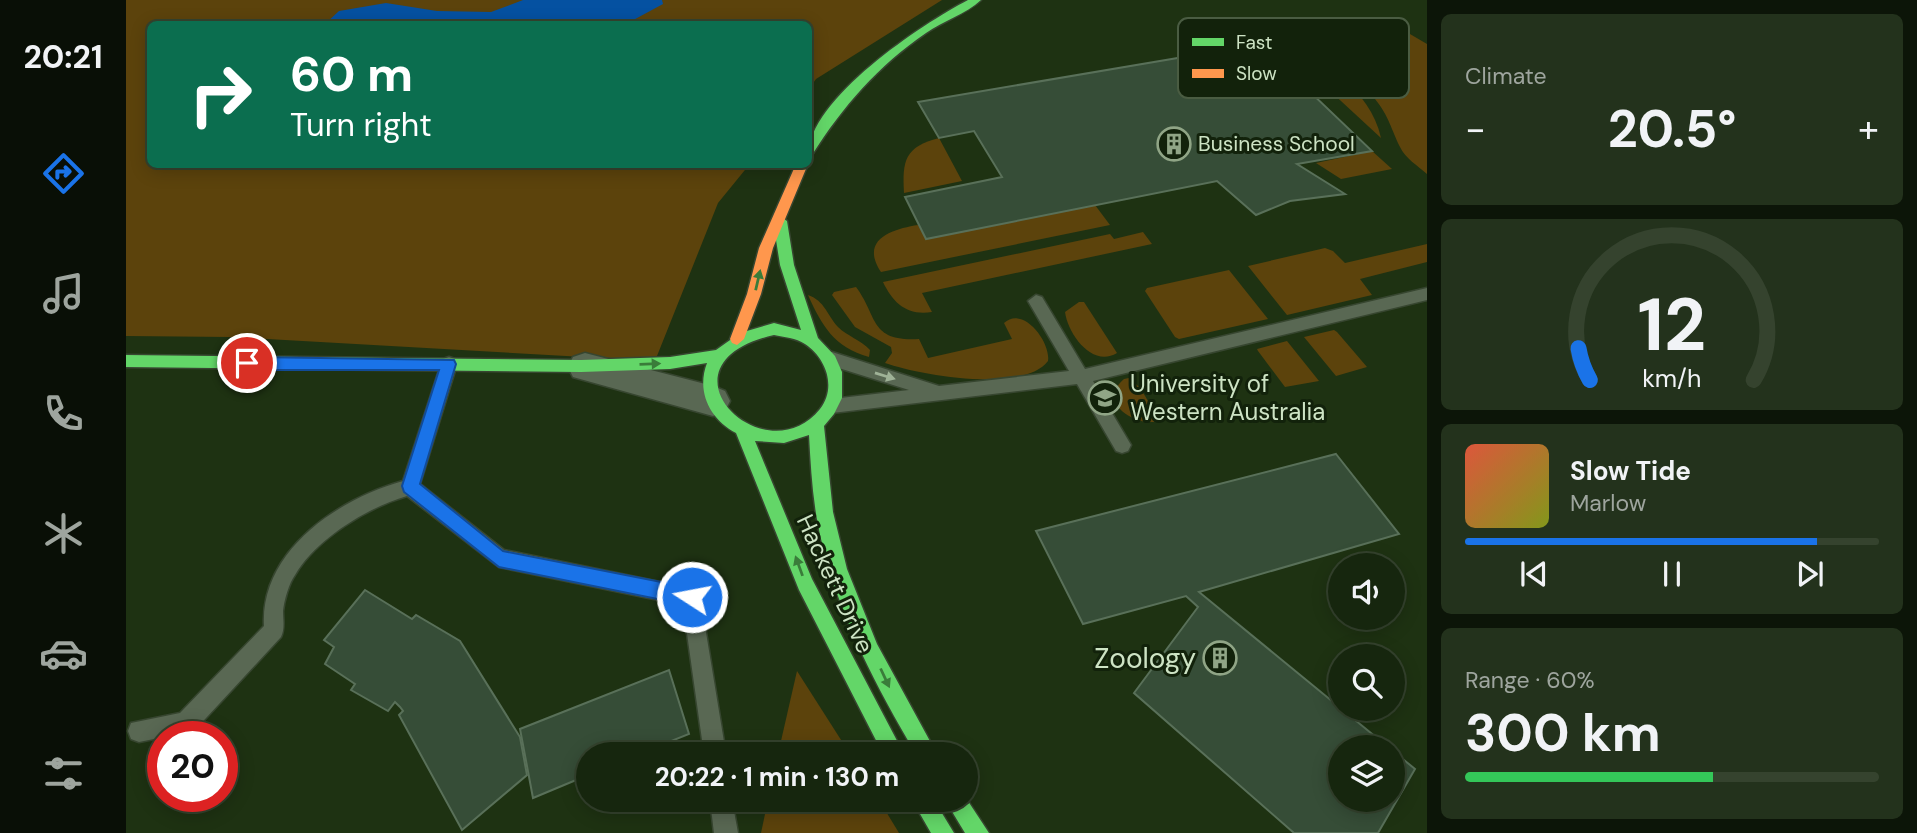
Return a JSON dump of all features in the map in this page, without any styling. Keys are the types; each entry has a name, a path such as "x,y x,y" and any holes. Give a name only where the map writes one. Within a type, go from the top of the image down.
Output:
{"main road":[{"path":"812,145 832,110 866,71 914,34 976,0"},
{"path":"737,339 754,294 766,248 780,222 800,168"},
{"path":"780,222 787,265 811,338 832,359 838,374 838,391 832,406 816,424 799,432 780,436 761,435 743,430 725,417 713,401 710,377 720,355 737,339 774,329 811,338"},
{"path":"126,361 581,366 670,363 720,355"},
{"name":"Hackett Drive","path":"816,424 822,491 836,561 887,684 920,742"},
{"name":"Hackett Drive","path":"743,430 805,584 888,742"},
{"path":"930,812 943,833"},
{"path":"963,812 978,833"}],"street":[{"path":"581,366 713,401"}],"lane":[{"path":"832,406 1081,377 1427,294"},
{"path":"1036,301 1122,445"},
{"path":"832,359 939,393"},
{"path":"410,486 449,364"},
{"path":"139,731 186,723 274,629 273,609 286,569 318,535 375,497 410,486"},
{"path":"410,486 499,558 692,597 713,742"},
{"path":"723,812 726,833"}],"shaded area":[{"path":"126,0 942,0 816,79 812,85 812,21 147,21 147,168 747,168 718,203 655,361 230,337 126,336"},
{"path":"1409,33 1427,44 1427,174 1402,151 1384,111 1375,99 1409,98"},
{"path":"1338,98 1361,98 1375,120 1381,138"},
{"path":"939,138 962,181 904,193 904,172 908,156 919,146"},
{"path":"1372,151 1392,169 1341,179 1316,163"},
{"path":"1095,205 1110,225 881,272 875,261 876,244 899,229 918,225 926,239"},
{"path":"1143,232 1152,244 922,293 932,312 908,310 896,302 883,282 1110,234 1114,239"},
{"path":"1427,244 1427,262 1360,279 1372,295 1287,315 1248,266 1325,248 1333,251 1345,263"},
{"path":"1229,270 1268,319 1179,339 1175,337 1145,291 1147,288"},
{"path":"856,287 883,332 903,339 919,339 928,358 1012,339 1004,323 1019,319 1027,322 1040,336 1048,353 1048,361 1035,371 1017,377 994,379 945,376 885,363 892,353 891,347 855,327 832,295 834,292"},
{"path":"808,295 822,305 838,327 870,350 869,357 847,347 831,334"},
{"path":"1079,302 1084,302 1117,353 1099,356 1090,352 1076,339 1065,312"},
{"path":"1334,330 1367,367 1336,376 1304,337"},
{"path":"1287,341 1319,381 1285,387 1257,349"},
{"path":"1129,378 1148,402 1157,418 1154,422 1145,422 1128,415 1116,403 1114,395 1117,387 1124,379"},
{"path":"797,671 842,742 781,742"},
{"path":"765,812 886,812 899,833 761,833"}],"water":[{"path":"523,0 662,0 663,4 632,21 328,21 339,11 386,3 437,11 491,12"}],"building":[{"name":"Business School","path":"1178,58 1178,98 1317,98 1372,151 1297,164 1345,194 1290,201 1256,215 1217,181 926,239 905,197 1002,177 974,131 939,138 918,102"},
{"name":"Zoology","path":"1336,454 1399,534 1199,592 1328,698 1328,721 1356,721 1373,735 1328,735 1328,812 1390,812 1378,833 1294,833 1134,693 1198,607 1186,596 1083,624 1036,531"},
{"path":"365,590 412,619 416,615 460,641 520,737 527,775 462,830 399,715 403,711 400,707 395,702 388,711 351,690 355,684 325,664 334,647 324,640"},
{"path":"669,670 689,734 669,742 576,742 576,780 533,798 520,729"},
{"name":"Zoology","path":"1405,761 1415,769 1405,786"}],"traffic: fast":[{"path":"812,146 841,104 880,63 925,29 976,0"},
{"path":"780,221 787,265 811,338"},
{"path":"774,329 806,338 821,349 830,360 836,385 834,398 819,420 807,429 784,436 758,435 734,424 717,407 710,391 709,377 713,365 722,354 746,338 774,329"},
{"path":"126,361 581,366 670,363 720,355"},
{"path":"816,424 830,541 847,597 870,651 920,742"},
{"path":"743,430 805,584 888,742"},
{"path":"930,812 943,833"},
{"path":"963,812 978,833"}],"traffic: slow":[{"path":"737,339 754,294 766,248 800,168"}],"place":[{"name":"Business School","path":"1174,144"},
{"name":"University of Western Australia","path":"1105,398"},
{"name":"Zoology","path":"1220,658"}],"route":[{"path":"247,363 449,364 410,486 499,558 692,597"}]}
